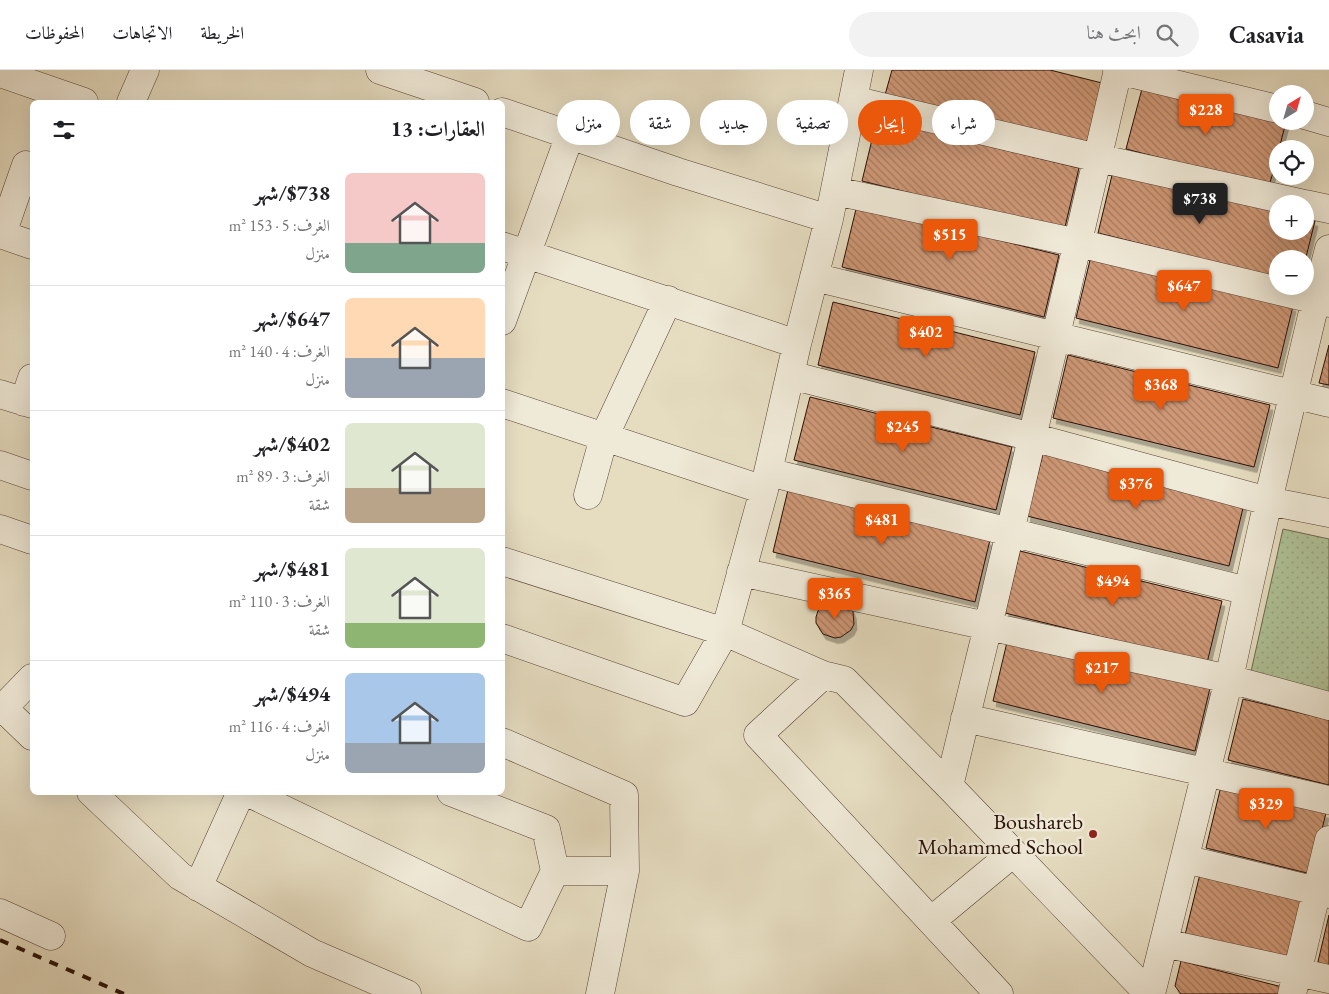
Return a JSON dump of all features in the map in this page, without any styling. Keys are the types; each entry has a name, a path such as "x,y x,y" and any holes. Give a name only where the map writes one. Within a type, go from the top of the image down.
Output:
{"street":[{"path":"133,100 144,70"},
{"path":"380,70 419,94 461,100"},
{"path":"505,639 685,702 725,632 766,481 797,344 829,219 859,70"},
{"path":"949,786 1118,70 1269,107"},
{"path":"0,73 78,100"},
{"path":"853,100 1269,196"},
{"path":"505,113 557,131"},
{"path":"1314,118 1329,122"},
{"path":"505,305 515,250 565,145"},
{"path":"599,145 678,172 829,219"},
{"path":"26,165 1,234 30,244"},
{"path":"835,192 1078,243 1322,301"},
{"path":"1314,206 1329,209"},
{"path":"1150,994 1229,679 1293,394 1322,301 1329,248"},
{"path":"515,250 797,344"},
{"path":"814,277 1329,403"},
{"path":"588,495 604,437 668,300"},
{"path":"790,375 1032,437 1268,501 1329,513"},
{"path":"505,403 604,437 766,481 1010,532 1248,591"},
{"path":"0,465 30,475"},
{"path":"0,530 30,539"},
{"path":"505,562 725,632 823,675 844,680 1150,994"},
{"path":"741,572 1229,679 1329,706"},
{"path":"823,675 758,735 998,994"},
{"path":"30,680 1,708 30,734"},
{"path":"965,718 1329,800"},
{"path":"505,743 624,795 625,871 600,994"},
{"path":"94,795 180,876 312,954 407,994"},
{"path":"198,887 240,795"},
{"path":"253,795 528,927 555,871 546,829 459,795"},
{"path":"1294,983 1323,893 1329,840"},
{"path":"931,921 1013,852"},
{"path":"1185,859 1323,893"},
{"path":"555,871 625,871"},
{"path":"0,913 51,936"},
{"path":"1164,943 1294,983 1329,979"}],"green space":[{"path":"1283,529 1329,539 1329,693 1250,676"}],"building":[{"path":"892,70 1050,70 1102,83 1087,145 995,122 995,100 932,100 932,107 922,104 922,100 905,100 885,95"},
{"path":"1143,85 1269,118 1269,130 1284,130 1281,140 1269,140 1269,186 1126,149"},
{"path":"922,130 932,132 932,145 984,145 1079,168 1064,231 862,181 871,145 922,145"},
{"path":"1113,171 1269,210 1269,240 1310,240 1308,250 1269,250 1269,276 1098,233"},
{"path":"857,205 1059,255 1044,317 842,267"},
{"path":"1091,256 1293,306 1278,368 1076,318"},
{"path":"833,302 1035,352 1020,415 818,365"},
{"path":"1329,345 1329,385 1319,383"},
{"path":"1068,355 1270,405 1254,467 1053,418"},
{"path":"810,397 1012,447 996,510 794,460"},
{"path":"1043,454 1244,504 1229,566 1027,516"},
{"path":"788,490 990,540 975,602 773,552"},
{"path":"1020,551 1222,601 1207,663 1005,613"},
{"path":"826,602 850,606 853,612 854,624 851,630 841,637 835,638 823,634 816,623 818,611"},
{"path":"1008,638 1210,688 1195,751 993,701"},
{"path":"1243,699 1329,720 1329,785 1228,760"},
{"path":"1221,786 1326,813 1311,874 1206,848"},
{"path":"1200,874 1306,900 1290,961 1185,935"},
{"path":"1329,915 1329,969 1317,966"},
{"path":"1181,961 1286,988 1285,994 1181,994 1175,986"}],"railway":[{"path":"0,940 124,994"}],"place":[{"name":"Boushareb Mohammed School","path":"1093,834"}]}
